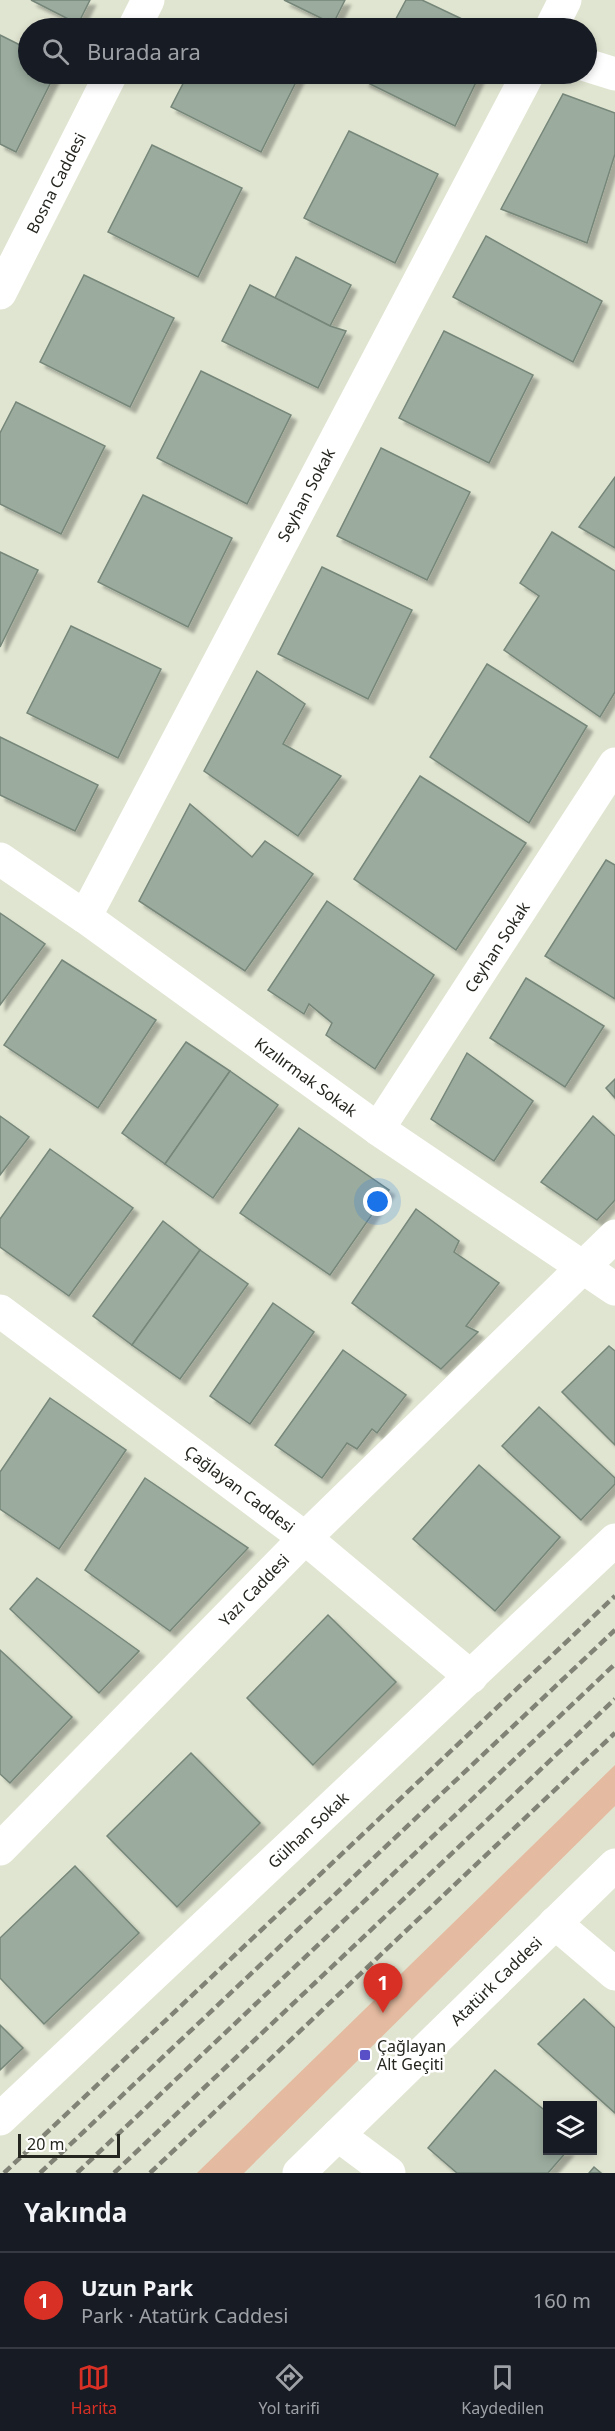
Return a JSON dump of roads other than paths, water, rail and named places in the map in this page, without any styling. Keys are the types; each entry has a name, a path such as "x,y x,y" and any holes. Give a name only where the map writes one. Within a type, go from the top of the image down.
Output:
{"street":[{"path":"139,18 148,0"},
{"path":"556,18 565,0"},
{"path":"597,68 615,74"},
{"name":"Bosna Caddesi","path":"0,293 106,84"},
{"name":"Seyhan Sokak","path":"85,917 523,84"},
{"name":"Ceyhan Sokak","path":"378,1129 615,764"},
{"name":"Kızılırmak Sokak","path":"0,859 85,917 378,1129 583,1265 615,1289"},
{"name":"Yazı Caddesi","path":"0,1849 305,1538 615,1236"},
{"name":"Çağlayan Caddesi","path":"0,1311 305,1538 471,1677"},
{"name":"Gülhan Sokak","path":"0,2119 615,1540"},
{"name":"Atatürk Caddesi","path":"299,2173 615,1865"},
{"path":"555,1923 615,1974"},
{"path":"338,2135 390,2173"}],"railway":[{"path":"4,2173 615,1596"},
{"path":"40,2173 615,1630"},
{"path":"77,2173 615,1664"},
{"path":"114,2173 615,1699"},
{"path":"150,2173 615,1733"}],"place":[{"name":"Uzun Park","path":"383,2013"},
{"name":"Çağlayan Alt Geçiti","path":"365,2055"}]}
